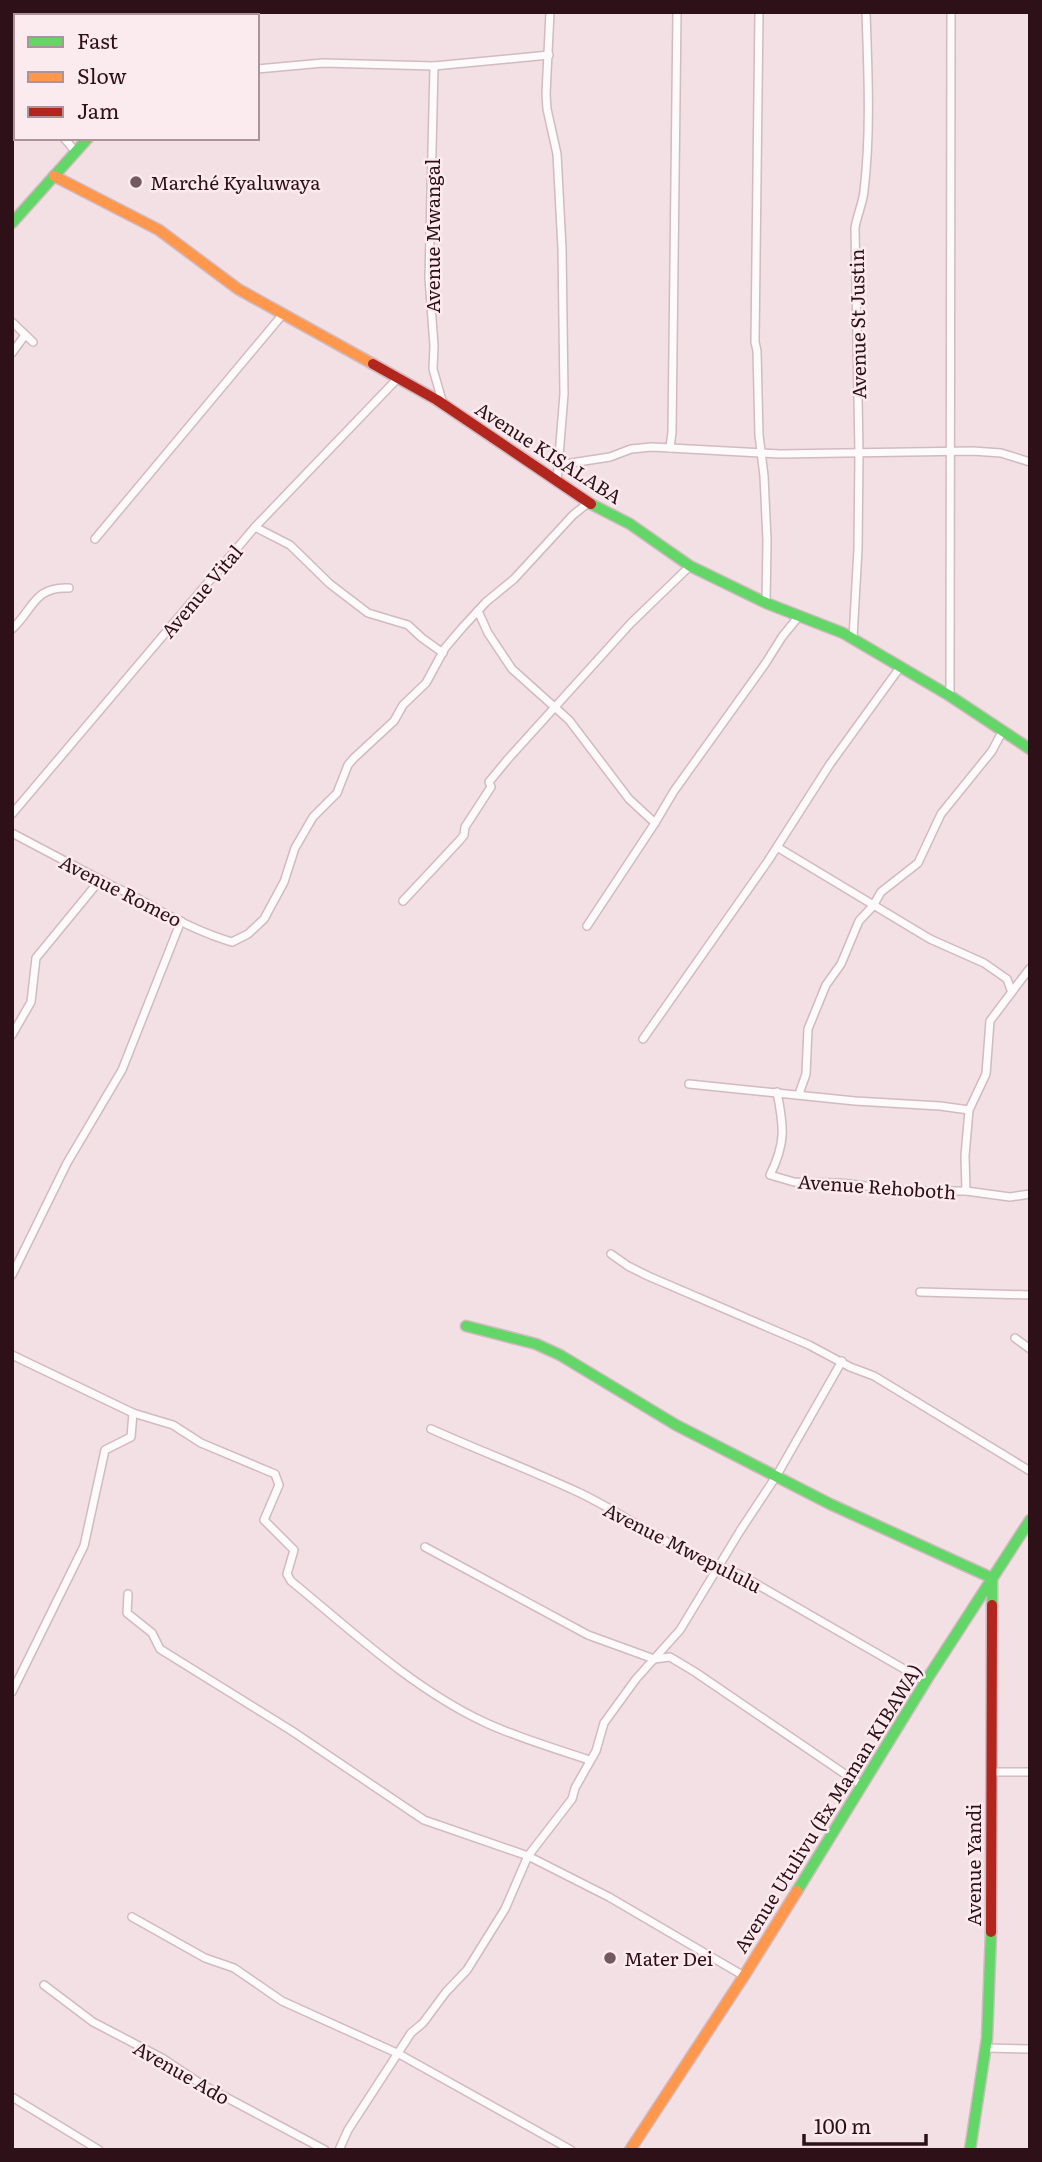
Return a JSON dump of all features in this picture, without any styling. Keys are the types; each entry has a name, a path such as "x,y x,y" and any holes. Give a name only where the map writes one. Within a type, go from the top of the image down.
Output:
{"street":[{"path":"551,12 550,55 546,76 547,109 558,154 564,394 557,481"},
{"path":"670,448 677,12"},
{"path":"759,12 755,342 758,351 767,540 766,603"},
{"name":"Avenue St Justin","path":"853,638 859,549 855,228 864,195 867,155 869,98 866,12"},
{"path":"950,696 951,12"},
{"path":"259,69 323,63 434,66 550,55"},
{"name":"Avenue Mwangal","path":"434,66 429,278 435,346 433,369 444,405"},
{"path":"66,140 75,152"},
{"path":"12,223 86,140"},
{"name":"Avenue KISALABA","path":"54,176 159,230 238,289 399,377 588,503 630,524 690,566 766,603 853,638 950,696 1030,749"},
{"path":"95,539 283,314"},
{"path":"12,322 33,342"},
{"path":"12,353 24,335"},
{"name":"Avenue Vital","path":"12,814 255,527 399,377"},
{"path":"558,465 610,457 631,449 670,448 761,453 1001,453 1030,462"},
{"path":"255,527 290,545 330,584 368,613 408,625 443,653 478,611 514,579 573,515 588,503"},
{"path":"404,901 464,835 465,827 491,787 489,782 554,706 631,623 690,566"},
{"path":"12,629 20,623 33,601 43,593 54,588 69,587"},
{"path":"478,611 488,633 512,669 578,730 629,799 655,823"},
{"path":"586,926 674,791 799,616"},
{"name":"Avenue Romeo","path":"12,833 100,880 133,894 154,908 207,934 232,942 248,934 264,919 284,882 295,848 313,817 337,793 348,765 394,721 402,705 426,683 443,653"},
{"path":"643,1039 778,847 830,764 901,666"},
{"path":"799,1094 806,1074 807,1029 826,985 841,964 859,921 881,892 918,863 941,814 992,751 1002,732"},
{"path":"778,847 930,939 984,963 1007,979 1011,990"},
{"path":"12,1035 32,1002 36,958 100,880"},
{"path":"12,1275 67,1163 122,1070 181,920"},
{"path":"966,1192 965,1156 969,1110 986,1074 990,1021 1030,968"},
{"path":"689,1084 969,1110"},
{"name":"Avenue Rehoboth","path":"777,1092 783,1122 780,1154 770,1175 794,1182 841,1183 909,1191 966,1192 1010,1197 1030,1194"},
{"path":"611,1254 648,1276 874,1376 1030,1471"},
{"path":"920,1292 1030,1295"},
{"path":"466,1325 536,1344 560,1355 676,1425 830,1504 992,1578"},
{"path":"1016,1338 1030,1349"},
{"path":"12,1355 133,1413 173,1425 201,1443 275,1474 279,1485 264,1520 294,1550 287,1574 291,1581 392,1663 443,1700 520,1737 589,1760"},
{"path":"339,2150 411,2033 423,2023 446,1992 467,1970 505,1909 528,1856 572,1799 589,1760 596,1751 604,1723 622,1696 680,1630 777,1475 842,1361"},
{"path":"12,1692 84,1546 105,1450 131,1437 133,1413"},
{"name":"Avenue Mwepululu","path":"431,1429 581,1494 718,1568 739,1574 925,1681"},
{"name":"Avenue Utulivu (Ex Maman KIBAWA)","path":"631,2149 744,1976 925,1681 1030,1520"},
{"path":"425,1547 588,1635 654,1659 670,1657 860,1785"},
{"name":"Avenue Yandi","path":"970,2150 985,2048 992,1906 992,1578"},
{"path":"128,1594 127,1613 152,1633 160,1649 292,1731 424,1820 528,1856 609,1897 744,1976"},
{"path":"991,1772 1030,1772"},
{"path":"132,1917 205,1958 234,1968 282,2001 399,2054 571,2150"},
{"name":"Avenue Ado","path":"44,1985 93,2022 162,2058 201,2084 325,2150"},
{"path":"985,2048 1030,2049"},
{"path":"12,2097 99,2150"}],"traffic: fast":[{"path":"12,223 86,140"},
{"path":"591,504 630,524 690,566 766,603 843,633 950,696 1030,749"},
{"path":"466,1326 536,1344 560,1355 676,1425 830,1504 992,1578 992,1605"},
{"path":"797,1891 929,1676 1030,1520"},
{"path":"970,2150 987,2038 991,1932"}],"traffic: slow":[{"path":"54,176 159,230 238,289 373,364"},
{"path":"630,2150 797,1891"}],"traffic: jam":[{"path":"373,364 437,400 591,504"},
{"path":"991,1932 992,1605"}],"place":[{"name":"Marché Kyaluwaya","path":"136,182"},
{"name":"Mater Dei","path":"610,1958"}]}
